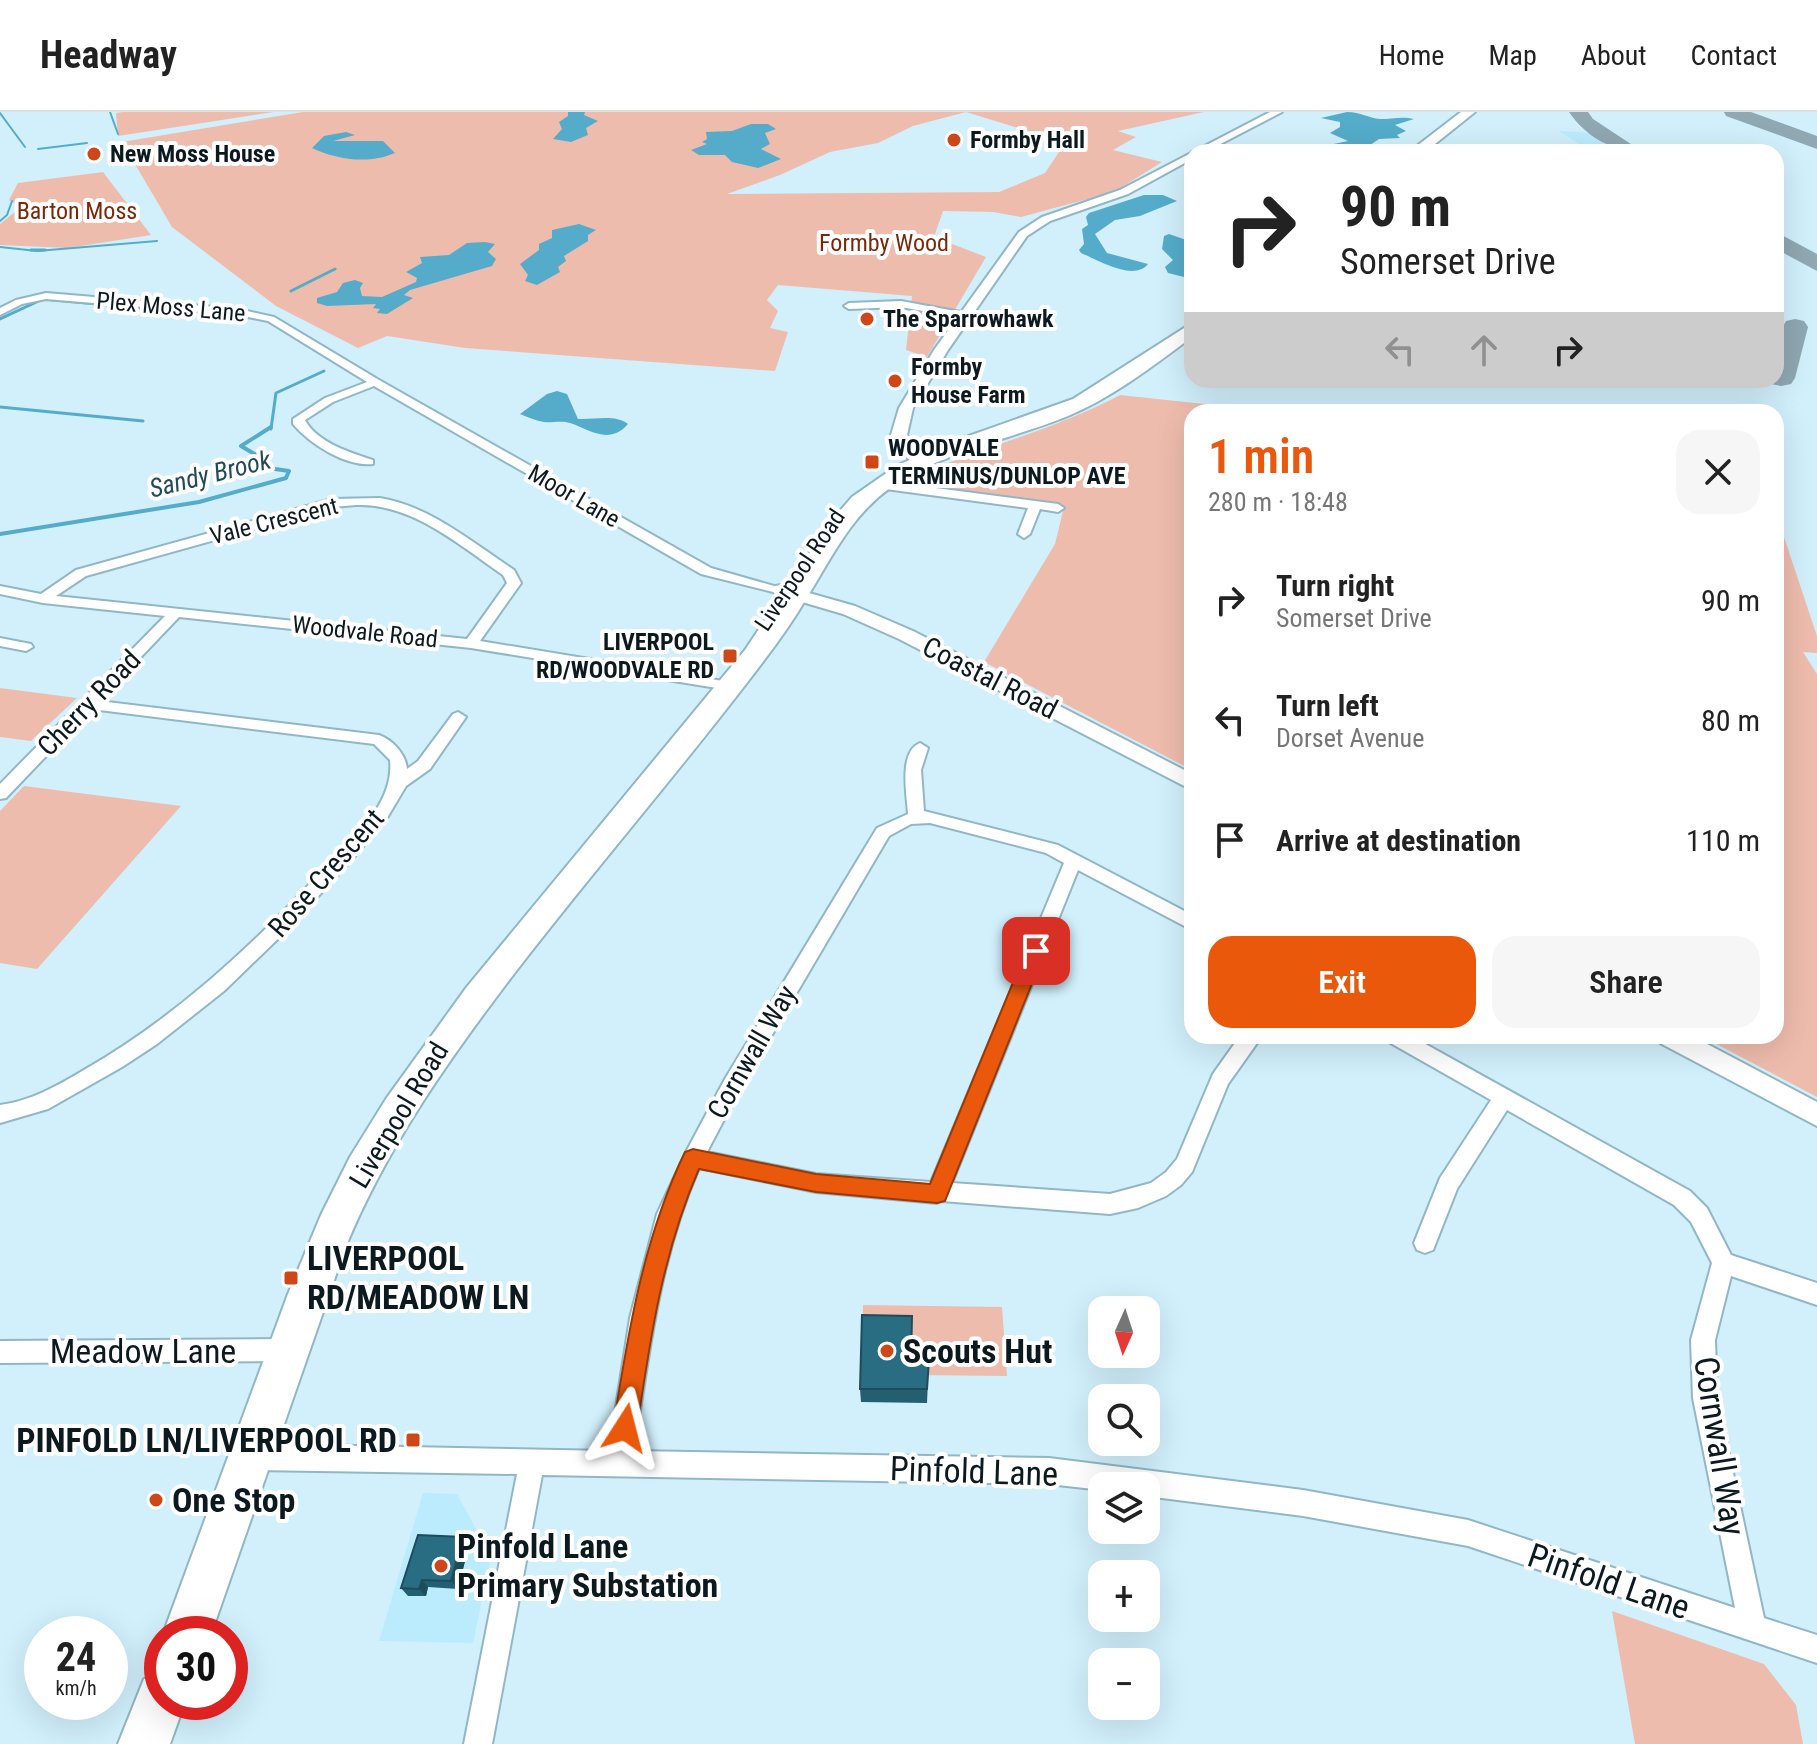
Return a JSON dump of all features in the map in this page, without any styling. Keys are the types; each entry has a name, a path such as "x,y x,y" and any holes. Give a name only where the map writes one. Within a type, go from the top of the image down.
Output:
{"highway":[{"path":"1427,144 1469,112"},
{"path":"1447,144 1485,112"},
{"path":"916,460 1051,406 1098,380 1184,317"},
{"path":"916,460 1090,398 1133,373 1184,334"},
{"name":"Liverpool Road","path":"789,592 844,520 882,485 916,460"},
{"name":"Liverpool Road","path":"194,1616 286,1350 325,1252 362,1171 451,1030 735,678 789,592 829,517 863,485 916,460"},
{"path":"144,1744 153,1720"}],"street":[{"path":"1213,144 1277,112"},
{"path":"916,460 899,435 906,408 943,347 1023,234 1046,219 1124,192 1184,159"},
{"name":"Plex Moss Lane","path":"0,312 19,302 46,296 252,313 271,319 375,382"},
{"path":"849,306 901,304 966,316"},
{"path":"369,462 308,433 299,424 299,419 329,400 375,382"},
{"name":"Moor Lane","path":"375,382 706,571 789,592"},
{"path":"339,465 355,458"},
{"path":"882,485 1058,508"},
{"name":"Vale Crescent","path":"43,599 81,573 332,503 365,501 393,504 451,535 509,573 514,583 471,644"},
{"path":"1024,534 1035,505"},
{"name":"Woodvale Road","path":"0,590 43,599 471,644 735,678"},
{"name":"Coastal Road","path":"789,592 849,610 906,635 1184,779"},
{"name":"Cherry Road","path":"0,794 177,612"},
{"path":"0,642 26,647"},
{"name":"Rose Crescent","path":"0,1114 40,1104 97,1074 153,1038 235,970 282,927 363,838 399,783 398,759 379,740 89,704"},
{"path":"399,783 424,765 458,717"},
{"path":"920,748 913,770 916,816 1052,849 1184,919"},
{"name":"Cornwall Way","path":"620,1464 642,1318 668,1214 693,1158 732,1085 876,841 901,821 916,816"},
{"path":"937,1194 1074,859"},
{"path":"693,1158 816,1183 1110,1204 1139,1200 1161,1190 1180,1173 1193,1152 1217,1088 1232,1059 1245,1044"},
{"path":"1408,1044 1682,1198 1699,1215 1723,1263 1817,1294"},
{"path":"1684,1044 1817,1115"},
{"path":"1425,1243 1448,1185 1503,1099"},
{"name":"Cornwall Way","path":"1723,1263 1703,1340 1705,1398 1753,1629"},
{"name":"Meadow Lane","path":"0,1352 286,1350"},
{"name":"Pinfold Lane","path":"251,1457 1049,1471 1303,1503 1468,1533 1817,1649"},
{"path":"478,1744 532,1463"}],"shaded area":[{"path":"568,112 585,112 584,115 598,121 586,128 588,135 571,142 553,139 562,129 559,122 568,116"},
{"path":"1347,112 1380,119 1414,119 1395,125 1406,131 1397,135 1400,138 1379,139 1372,144 1334,144 1348,141 1330,133 1340,127 1340,122 1321,118"},
{"path":"751,124 768,124 776,129 765,133 770,144 761,149 781,159 758,168 732,162 725,155 699,155 691,150 707,144 702,142 707,139 706,132 732,131"},
{"path":"1559,131 1593,133 1611,144 1579,144"},
{"path":"346,132 355,135 333,141 383,141 395,153 363,160 331,155 312,148 324,136"},
{"path":"1144,195 1163,195 1177,201 1140,216 1115,220 1095,234 1107,253 1148,264 1142,269 1125,270 1081,253 1079,250 1084,244 1082,229 1088,225 1086,217 1089,213"},
{"path":"579,224 596,230 588,235 588,241 564,256 566,261 558,267 560,272 537,285 525,281 528,275 520,264 539,250 539,244 552,238 552,230"},
{"path":"1169,234 1184,239 1184,277 1168,273 1165,267 1173,260 1162,249 1164,236"},
{"path":"467,243 495,244 488,252 496,259 492,266 410,290 404,295 413,298 387,314 377,313 380,309 373,308 376,304 327,306 317,303 317,298 337,292 343,283 355,280 363,283 360,288 362,296 382,297 416,282 417,278 406,272 422,263 420,257 449,255"},
{"path":"557,391 567,394 578,419 611,418 628,424 621,431 606,435 567,422 541,421 520,414 547,394"},
{"path":"423,1493 457,1494 491,1556 473,1643 379,1641"}],"green space":[{"path":"274,112 118,136 116,113"},
{"name":"Formby Wood","path":"303,112 966,112 1204,112 1118,131 1136,137 1113,150 1162,162 1114,192 1021,217 993,212 943,211 934,237 986,257 927,357 906,350 912,296 778,285 767,300 778,311 770,328 788,332 775,371 465,348 387,336 358,348 276,306 172,227 122,142","holes":["966,112 1060,141 1072,140 1063,146 1045,173 999,192 727,194 780,175 830,152 878,143 913,126"]},
{"name":"Barton Moss","path":"103,172 151,235 68,248 0,245 0,224 21,207 9,200 18,183"},
{"path":"1120,395 1205,404 1184,404 1184,766 984,662 1055,544 1064,507 899,485"},
{"path":"1784,537 1817,636 1817,653 1803,652 1817,674 1817,1097 1716,1044 1784,1044"},
{"path":"0,688 77,698 31,741 0,737"},
{"path":"24,786 181,806 37,969 0,963 0,811"},
{"path":"863,1305 1002,1307 1007,1376 911,1375 863,1329"},
{"path":"1612,1611 1764,1664 1796,1705 1803,1744 1635,1744"}],"building":[{"name":"Scouts Hut","path":"862,1315 912,1316 911,1361 929,1359 927,1389 860,1389"},
{"name":"Pinfold Lane Primary Substation","path":"418,1535 463,1537 451,1581 422,1580 419,1589 401,1588"}],"waterway":[{"name":"Sandy Brook","path":"110,112 118,134"},
{"name":"Sandy Brook","path":"0,113 25,147"},
{"path":"38,149 87,143"},
{"path":"0,221 7,215 12,201"},
{"path":"0,247 37,251 157,241"},
{"path":"31,250 45,250"},
{"path":"291,291 335,269"},
{"path":"0,319 43,299 173,311"},
{"name":"Sandy Brook","path":"271,429 276,393 324,371"},
{"path":"0,407 143,421"},
{"name":"Sandy Brook","path":"0,534 199,502 286,478 289,471 254,466 258,456 241,446 271,427"}],"taxiway":[{"path":"1578,112 1586,123 1620,144"},
{"path":"1733,112 1817,143"},
{"path":"1784,244 1817,264"},
{"path":"1784,367 1795,327"}],"place":[{"name":"Formby Hall","path":"954,140"},
{"name":"New Moss House","path":"94,154"},
{"name":"The Sparrowhawk","path":"867,319"},
{"name":"Formby House Farm","path":"895,381"},
{"name":"WOODVALE TERMINUS/DUNLOP AVE","path":"872,462"},
{"name":"LIVERPOOL RD/WOODVALE RD","path":"730,656"},
{"name":"LIVERPOOL RD/MEADOW LN","path":"291,1278"},
{"name":"Scouts Hut","path":"887,1351"},
{"name":"PINFOLD LN/LIVERPOOL RD","path":"413,1440"},
{"name":"One Stop","path":"156,1500"},
{"name":"Pinfold Lane Primary Substation","path":"441,1566"}],"route":[{"path":"625,1428 642,1318 668,1214 693,1158 816,1183 937,1194 1036,951"}]}
